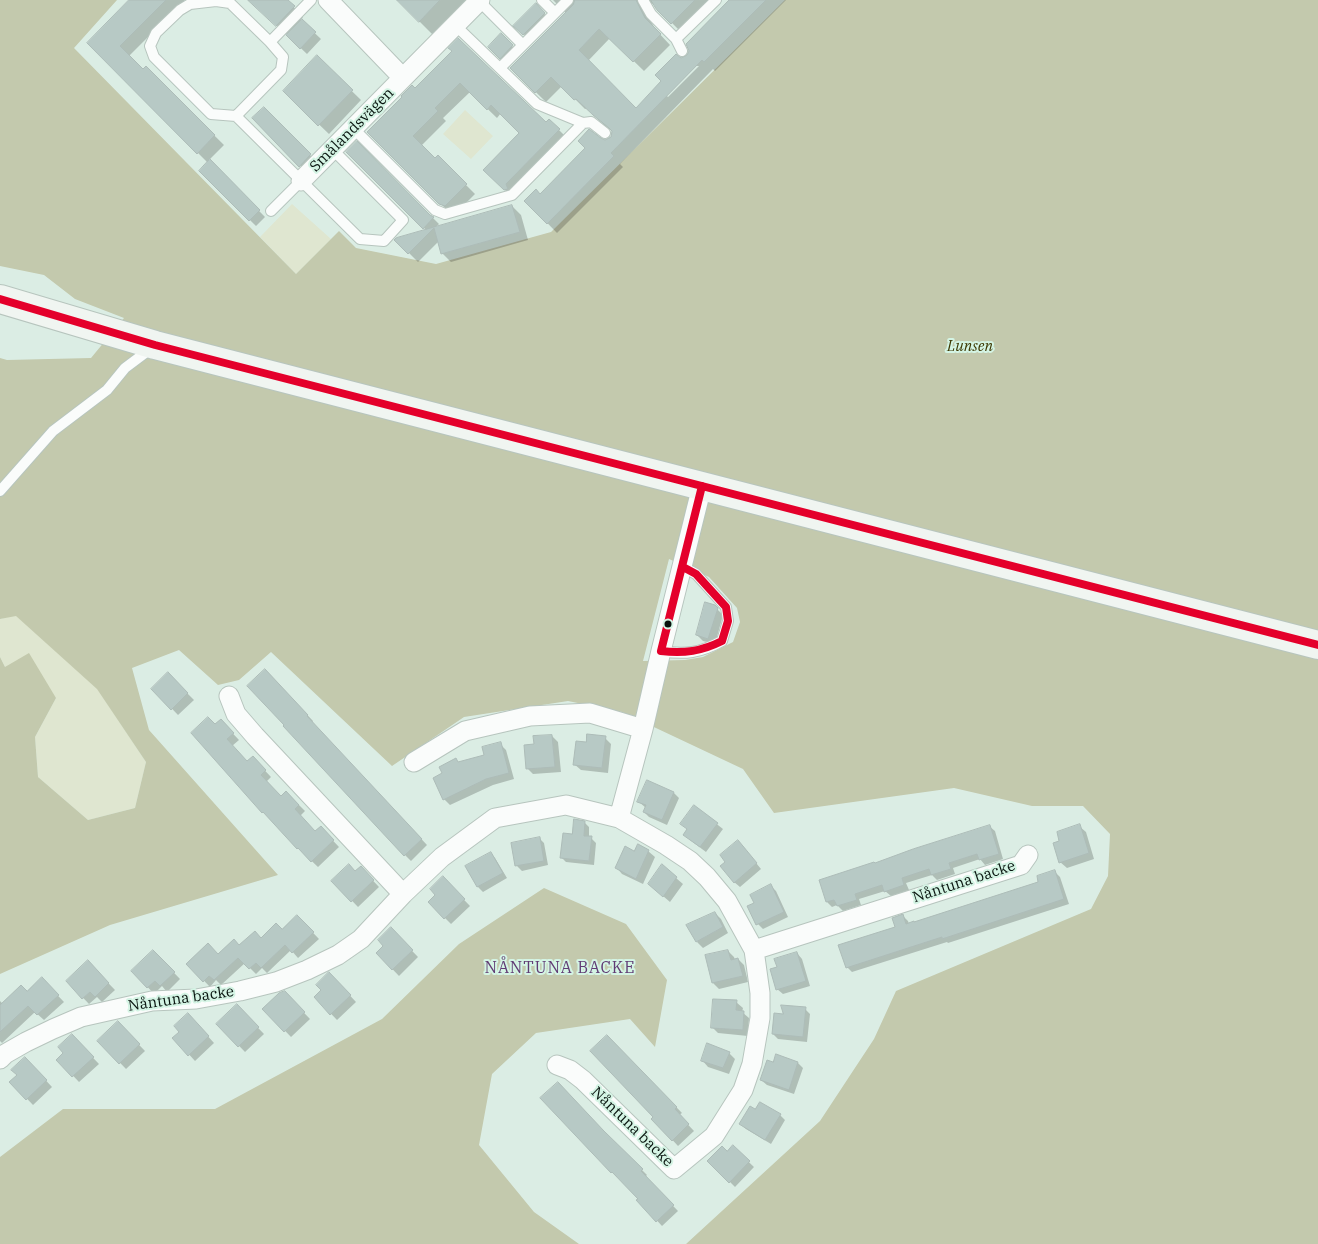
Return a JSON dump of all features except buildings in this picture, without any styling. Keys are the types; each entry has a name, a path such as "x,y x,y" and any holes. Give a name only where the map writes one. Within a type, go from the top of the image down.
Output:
{"main road":[{"path":"0,299 155,345 1318,646"}],"street":[{"name":"Smålandsvägen","path":"328,0 403,78"},
{"name":"Smålandsvägen","path":"301,181 479,1"},
{"path":"619,818 644,729 661,651 702,486"},
{"path":"229,696 236,714 249,729 403,894"},
{"path":"414,762 465,732 530,716 590,713 644,729"},
{"name":"Nåntuna backe","path":"0,1059 26,1042 53,1028 81,1017 152,1002 196,1000 240,991 276,982 307,970 338,955 360,939 442,857 495,818 566,805 619,818 690,861 707,877 727,901 754,950 760,993 760,1018 752,1064 743,1090 714,1136 674,1170 583,1080 570,1070 557,1065"},
{"name":"Nåntuna backe","path":"754,950 1021,864 1028,855"}],"lane":[{"path":"236,116 281,70 282,57 270,42 230,3 216,0 190,4 180,10 156,33 150,46 154,57 211,114 236,116 360,239 384,241 403,220 332,149"},
{"path":"270,42 311,0"},
{"path":"542,0 555,13"},
{"path":"500,68 568,0"},
{"path":"643,0 652,14 676,39 682,51"},
{"path":"676,39 716,0"},
{"path":"479,1 523,45"},
{"path":"455,25 537,104 583,123 591,122 604,133"},
{"path":"353,128 435,210 445,214 512,195 583,123"},
{"path":"271,211 301,181"},
{"path":"0,491 53,431 107,390 125,368 155,345"},
{"path":"661,651 691,653 708,649 722,641 728,621 726,607 696,574 683,567"}],"green space":[{"name":"Lunsen","path":"0,0 117,0 74,48 296,274 339,231 356,248 436,264 551,232 785,0 1318,0 1318,1244 686,1244 820,1121 874,1039 896,991 1091,909 1108,876 1110,834 1083,806 1032,806 954,788 774,813 743,769 622,712 568,701 464,717 392,766 271,652 239,680 218,685 179,650 132,668 149,730 278,875 110,925 0,974 0,657 5,667 29,653 56,698 35,737 38,777 88,820 135,808 146,762 97,689 16,616 0,619 0,358 7,360 91,358 124,318 75,299 44,275 0,266","holes":["669,559 709,577 737,608 740,622 733,642 703,657 685,660 643,661"]},
{"path":"465,110 493,136 471,159 443,134"},
{"path":"292,204 331,239 296,274 260,237"},
{"path":"16,615 97,688 146,762 135,808 88,820 38,777 35,737 56,698 5,667 0,657 0,619"},
{"path":"544,888 626,924 667,980 655,1047 630,1019 536,1033 492,1074 479,1145 534,1212 579,1244 0,1244 0,1157 63,1109 215,1109 382,1019 459,944"}],"transit line":[{"path":"0,299 155,345 1318,645"},
{"path":"661,651 702,486"},
{"path":"661,651 693,651 722,641 728,621 726,607 696,574 683,567"}],"district":[{"name":"NÅNTUNA BACKE","path":"560,968"}]}
